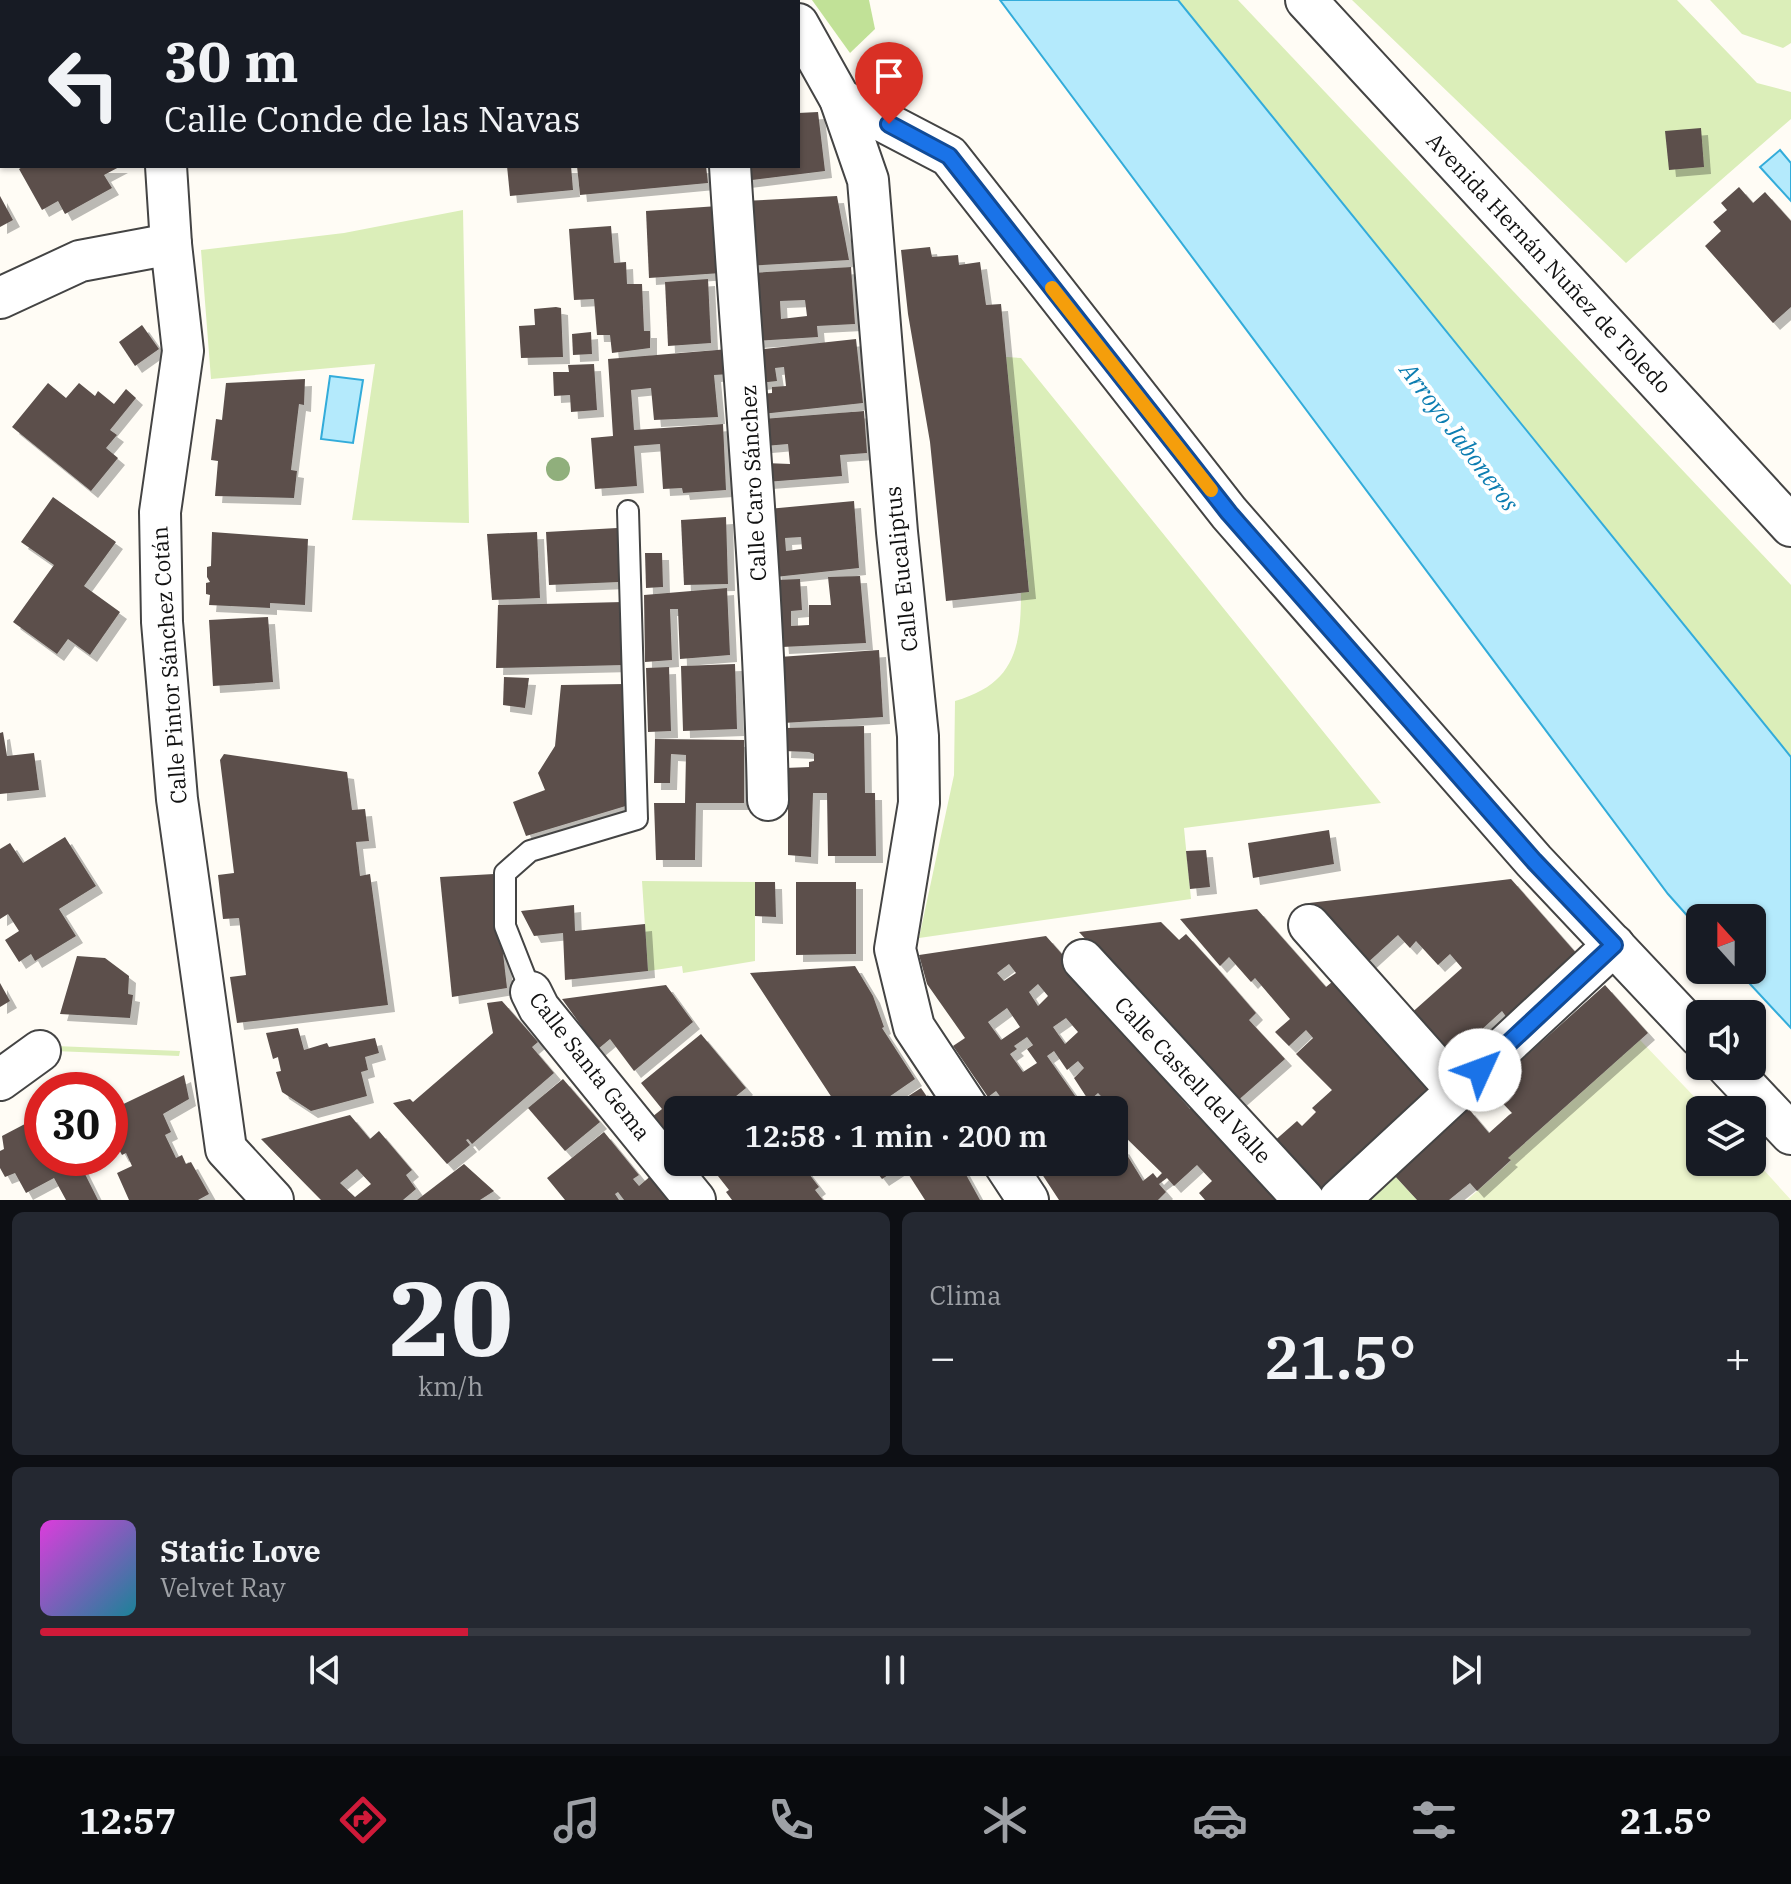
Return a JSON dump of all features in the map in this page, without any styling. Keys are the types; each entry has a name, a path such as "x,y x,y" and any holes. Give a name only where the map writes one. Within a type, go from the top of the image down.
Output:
{"street":[{"name":"Avenida Hernán Nuñez de Toledo","path":"1306,0 1791,526"},
{"name":"Calle Eucaliptus","path":"800,28 840,99 868,180 918,736 919,803 895,949 914,1027 960,1096"},
{"path":"840,99 949,156 1229,513 1534,861 1686,1022"},
{"name":"Calle Pintor Sánchez Cotán","path":"166,168 183,351 160,512 162,622 177,799 226,1149 273,1200"},
{"name":"Calle Caro Sánchez","path":"730,168 754,500 767,727 768,800"},
{"path":"0,298 80,261 171,244"},
{"path":"1309,925 1457,1091"},
{"path":"1339,1200 1614,945"},
{"name":"Calle Castell del Valle","path":"1083,960 1304,1200"},
{"name":"Calle Santa Gema","path":"531,992 539,1008 695,1200"},
{"path":"0,1080 40,1051"},
{"path":"1740,1080 1791,1134"},
{"path":"1012,1176 1028,1200"}],"lane":[{"name":"Calle Santa Gema","path":"531,992 505,926 505,873 530,851 637,819 628,511"}],"green space":[{"path":"812,0 869,0 875,29 850,53"},
{"path":"1178,0 1238,0 1791,585 1791,757"},
{"path":"1352,0 1677,0 1757,83 1791,92 1791,119 1626,263"},
{"path":"1710,0 1791,0 1791,43 1783,48 1742,34"},
{"path":"463,210 469,523 352,520 375,364 211,379 201,250 344,233"},
{"path":"1006,357 1021,358 1381,803 1184,828 1191,899 919,938 954,775 955,701 975,694 1002,674 1016,647 1021,593 1029,591"},
{"path":"642,881 755,882 755,961 683,973 682,966 648,971"},
{"path":"1640,1040 1694,1096 1686,1096 1686,1176 1766,1176 1766,1172 1791,1200 1467,1200 1511,1161 1508,1158"},
{"path":"55,1046 180,1051 179,1056 54,1051"},
{"path":"1394,1175 1417,1200 1367,1200"}],"water":[{"name":"Arroyo Jaboneros","path":"1000,0 1178,0 1791,757 1791,1028 1750,984 1766,984 1766,904 1686,904 1686,914"},
{"path":"1780,150 1791,163 1791,201 1760,167"},
{"path":"330,376 363,380 353,443 321,439"}],"building":[{"path":"818,112 825,171 744,181 742,168 800,168 800,113"},
{"path":"1701,128 1704,167 1669,170 1665,131"},
{"path":"117,168 104,175 112,188 65,214 58,201 42,210 19,169"},
{"path":"507,168 571,168 573,190 510,196"},
{"path":"577,168 706,168 708,183 580,195"},
{"path":"1739,187 1753,203 1765,192 1791,221 1791,307 1773,323 1705,246 1721,231 1713,222 1727,210 1721,203"},
{"path":"0,196 13,220 0,227"},
{"path":"837,196 849,260 746,266 743,201"},
{"path":"718,206 721,273 649,278 646,211"},
{"path":"611,226 614,263 626,262 627,284 642,284 644,331 650,331 650,348 612,353 610,335 597,335 594,299 574,300 569,229"},
{"path":"930,247 932,257 958,255 959,265 980,262 986,305 1001,304 1029,592 946,601 930,442 908,314 901,250"},
{"path":"851,267 855,324 817,326 818,337 755,341 750,273","holes":["805,300 807,316 781,319 780,301"]},
{"path":"708,279 711,343 668,346 665,282"},
{"path":"561,308 563,357 521,358 519,326 535,325 534,309"},
{"path":"142,325 159,349 135,366 119,342"},
{"path":"591,332 592,354 573,355 572,334"},
{"path":"856,339 863,403 762,414 760,394 772,393 772,387 786,386 784,367 775,368 777,381 759,383 755,350"},
{"path":"729,349 731,374 714,375 718,417 654,420 651,388 631,390 634,430 723,424 726,490 683,493 682,488 663,489 660,444 634,446 637,486 595,489 591,438 613,436 608,359"},
{"path":"594,364 597,410 571,412 570,395 554,396 553,372 569,372 568,365"},
{"path":"305,379 304,405 299,404 291,470 297,471 294,498 215,496 218,461 211,460 216,419 222,420 226,383"},
{"path":"48,383 66,398 79,383 95,396 98,391 114,404 126,389 136,398 110,430 117,435 106,448 118,458 91,491 12,427"},
{"path":"864,411 867,453 840,455 842,476 766,482 765,463 790,464 788,444 765,446 763,419"},
{"path":"53,497 116,542 84,586 120,612 90,655 68,639 57,654 13,622 54,565 21,542"},
{"path":"854,501 859,568 775,577 768,509","holes":["801,537 802,549 786,551 785,538"]},
{"path":"726,517 728,584 684,585 681,520"},
{"path":"617,528 619,582 549,585 546,532"},
{"path":"212,532 308,539 305,605 270,603 270,608 209,605 206,583 210,582 207,567 211,566"},
{"path":"537,532 540,598 492,600 487,534"},
{"path":"645,553 662,553 663,587 646,588"},
{"path":"860,576 866,643 782,647 776,580 800,579 802,610 791,611 791,626 809,625 809,605 831,605 828,577"},
{"path":"727,588 730,655 680,659 678,609 670,609 672,660 645,662 644,595"},
{"path":"623,602 625,665 496,668 498,605"},
{"path":"268,617 273,682 213,686 209,620"},
{"path":"879,650 883,717 783,723 779,657"},
{"path":"735,664 737,729 683,731 681,666"},
{"path":"669,667 671,731 648,732 646,668"},
{"path":"504,677 529,678 525,708 503,705"},
{"path":"625,684 629,805 526,836 513,802 545,790 538,773 555,746 561,685"},
{"path":"864,726 865,793 875,793 876,856 828,856 827,793 813,793 811,857 788,855 785,768 809,767 809,762 814,761 814,754 784,751 785,728"},
{"path":"3,732 7,756 34,753 39,790 0,794 0,733"},
{"path":"655,739 744,740 744,803 696,803 695,860 656,860 654,803 685,803 686,755 671,754 670,783 654,783"},
{"path":"224,754 347,772 352,810 365,809 369,841 356,842 360,876 370,874 388,1005 237,1023 230,977 246,975 239,918 223,919 218,875 234,873 220,760"},
{"path":"1329,830 1334,864 1253,878 1248,843"},
{"path":"65,837 96,886 59,909 76,936 35,961 31,954 19,962 5,940 19,931 8,914 0,919 0,849 10,843 23,863"},
{"path":"1206,850 1210,887 1190,889 1186,851"},
{"path":"494,874 507,988 452,997 440,877"},
{"path":"1511,879 1577,954 1507,1018 1502,1011 1447,1061 1408,1016 1462,968 1450,954 1438,965 1416,941 1410,948 1398,935 1364,966 1309,903"},
{"path":"755,882 775,882 776,917 755,916"},
{"path":"796,882 856,882 856,954 796,955"},
{"path":"574,905 575,931 645,924 648,971 565,980 563,933 534,936 521,911"},
{"path":"1257,909 1326,987 1338,977 1432,1087 1318,1193 1272,1143 1297,1121 1302,1126 1316,1112 1312,1108 1332,1090 1296,1054 1313,1038 1306,1030 1289,1046 1275,1032 1290,1019 1255,978 1251,982 1229,957 1220,966 1180,919"},
{"path":"1161,922 1179,940 1186,934 1217,968 1256,1013 1249,1020 1285,1059 1235,1103 1079,932"},
{"path":"1046,936 1174,1081 1170,1086 1190,1109 1196,1104 1284,1200 1205,1200 1199,1193 1212,1181 1197,1165 1174,1186 1167,1178 1159,1184 1166,1192 1158,1200 1059,1200 1043,1176 1128,1176 1128,1157 1143,1181 1153,1173 1157,1178 1162,1173 1128,1140 1128,1096 1101,1096 1098,1093 1086,1096 1074,1078 1084,1068 1078,1061 1067,1070 1054,1051 1047,1056 1075,1096 1000,1096 996,1091 987,1096 953,1046 965,1038 927,984 919,955","holes":["1009,964 1016,973 1004,981 997,973","1038,984 1048,996 1038,1006 1029,992","1007,1008 1020,1027 1001,1040 988,1022","1066,1018 1078,1032 1065,1044 1053,1027","1027,1037 1033,1045 1027,1049 1037,1063 1023,1072 1010,1054 1017,1049 1014,1046"]},
{"path":"77,956 105,958 129,976 128,994 133,995 130,1018 60,1014"},
{"path":"855,966 873,996 882,1028 915,1079 890,1096 831,1096 750,973"},
{"path":"0,983 10,1001 0,1007"},
{"path":"666,985 693,1022 634,1071 610,1039 598,1049 562,999"},
{"path":"1605,985 1648,1033 1508,1158 1511,1160 1477,1191 1470,1183 1449,1200 1417,1200 1394,1175 1468,1108 1489,1133 1512,1113 1489,1089"},
{"path":"502,1001 538,1042 532,1047 554,1073 472,1144 466,1140 470,1145 447,1164 393,1103 410,1099 413,1102 493,1033 487,1003"},
{"path":"298,1028 304,1050 327,1043 329,1047 375,1038 379,1053 365,1057 368,1070 361,1072 367,1096 311,1111 282,1092 276,1072 281,1071 278,1057 273,1059 266,1033"},
{"path":"701,1034 746,1088 736,1096 664,1096 664,1132 652,1117 662,1109 641,1083"},
{"path":"184,1075 189,1099 163,1114 171,1132 165,1135 176,1158 182,1155 186,1164 191,1162 209,1194 198,1200 129,1200 118,1176 128,1176 128,1168 132,1166 128,1157 128,1102"},
{"path":"563,1079 600,1122 565,1151 528,1108"},
{"path":"921,1088 926,1096 909,1096"},
{"path":"350,1115 370,1139 379,1131 412,1170 406,1175 416,1189 403,1200 321,1200 261,1139","holes":["357,1169 371,1184 355,1197 340,1183"]},
{"path":"24,1124 24,1176 86,1176 98,1200 66,1200 54,1178 26,1193 15,1173 5,1177 0,1168 0,1151 4,1149 2,1136"},
{"path":"604,1132 639,1175 633,1179 639,1186 653,1174 674,1200 624,1200 618,1192 615,1194 619,1200 565,1200 547,1178"},
{"path":"464,1164 494,1191 480,1200 417,1200"},
{"path":"718,1176 811,1176 819,1187 815,1190 823,1200 732,1200 726,1192 729,1190"},
{"path":"910,1176 967,1176 980,1200 925,1200"}],"slow traffic":[{"path":"1052,288 1211,490"}],"route":[{"path":"889,124 949,156 1229,513 1534,861 1614,945 1480,1070"}]}
